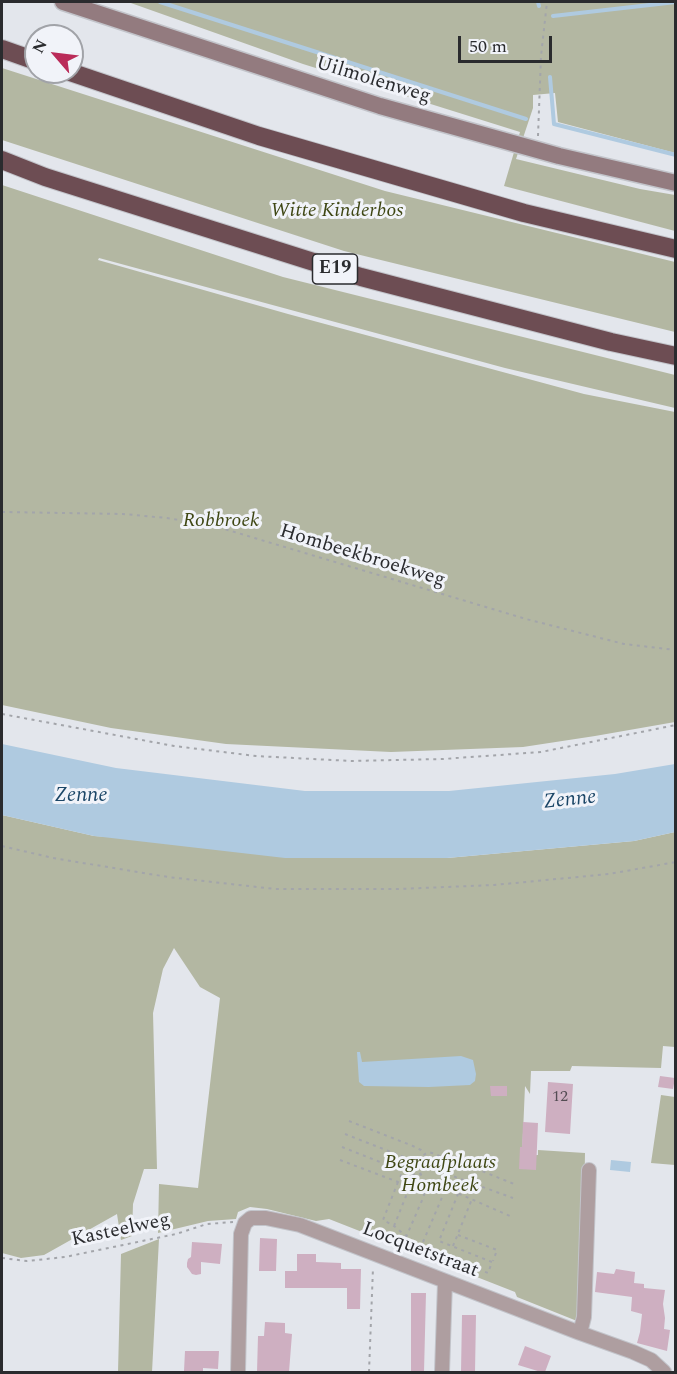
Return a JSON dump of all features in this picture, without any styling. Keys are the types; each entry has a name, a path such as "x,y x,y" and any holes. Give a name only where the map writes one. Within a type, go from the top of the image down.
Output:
{"highway":[{"path":"2,49 24,57"},
{"path":"84,77 259,136 524,213 675,249"},
{"name":"E19","path":"2,160 45,177 361,277 599,339 675,356"}],"main road":[{"name":"Uilmolenweg","path":"63,2 380,106 538,150 675,183"}],"street":[{"path":"580,1333 584,1317 589,1170"},
{"name":"Locquetstraat","path":"245,1223 251,1218 266,1218 300,1225 633,1352 651,1360 664,1372"},
{"path":"238,1372 241,1234 245,1223"},
{"path":"442,1372 445,1282"}],"path":[{"path":"538,150 541,56 547,2"},
{"name":"Hombeekbroekweg","path":"2,512 123,514 211,525 526,619 624,644 675,650"},
{"path":"2,714 174,746 256,756 351,761 443,759 541,752 675,725"},
{"path":"2,846 53,858 168,877 275,889 398,889 494,885 609,874 675,862"},
{"path":"349,1121 413,1146 425,1154"},
{"path":"345,1134 419,1163"},
{"path":"342,1147 403,1171 415,1175 420,1174"},
{"path":"428,1152 438,1154 445,1160 447,1174 442,1183 427,1184 418,1169 423,1155 428,1152"},
{"path":"340,1160 398,1182"},
{"path":"447,1164 462,1163 514,1184"},
{"path":"403,1171 383,1220 406,1237"},
{"path":"447,1174 513,1198"},
{"path":"394,1226 415,1175"},
{"path":"440,1183 441,1186 510,1216"},
{"path":"395,1262 427,1184"},
{"path":"423,1242 446,1188"},
{"path":"458,1194 439,1241 492,1262"},
{"path":"453,1246 472,1200"},
{"name":"Kasteelweg","path":"2,1258 27,1261 65,1257 176,1234 207,1224 245,1223"},
{"path":"436,1253 488,1273 497,1250 458,1235"},
{"path":"369,1372 373,1253"}],"green space":[{"path":"128,2 675,2 675,153 558,122 555,93 533,95 533,108 516,159 640,189 675,195 675,231 504,186 520,132 303,64"},
{"name":"Witte Kinderbos","path":"2,68 24,75 24,84 52,84 385,191 675,262 675,332 344,251 2,140"},
{"name":"Robbroek","path":"2,185 283,277 675,375 675,408 505,368 99,258 98,260 584,394 675,412 675,722 523,747 391,752 226,744 111,728 2,705"},
{"name":"Begraafplaats Hombeek","path":"2,815 94,836 447,858 634,841 675,832 675,1047 663,1046 661,1068 572,1066 570,1071 531,1071 530,1094 525,1086 522,1156 538,1155 538,1150 585,1153 582,1323 517,1297 515,1292 329,1219 316,1221 250,1207 238,1212 236,1219 208,1221 158,1233 159,1184 198,1188 220,998 200,987 174,948 163,969 153,1013 157,1169 144,1169 133,1204 132,1236 121,1240 117,1214 44,1255 21,1258 2,1253"},
{"path":"661,1095 675,1097 675,1165 651,1163"},
{"path":"159,1239 152,1372 118,1372 121,1254"}],"water":[{"name":"Zenne","path":"2,744 116,768 305,791 449,791 615,774 675,764 675,832 634,841 447,858 285,858 94,836 2,815"},
{"path":"357,1052 360,1052 362,1062 461,1056 473,1060 475,1081 470,1085 429,1087 364,1086 359,1082"},
{"path":"611,1160 631,1162 630,1172 610,1170"}],"building":[{"path":"660,1076 675,1078 673,1089 658,1087"},
{"path":"548,1082 573,1084 570,1134 545,1132"},
{"path":"490,1086 507,1086 507,1096 491,1096"},
{"path":"523,1122 538,1123 536,1170 519,1169"},
{"path":"260,1238 277,1239 276,1271 259,1271"},
{"path":"192,1242 222,1244 220,1264 201,1262 201,1274 192,1274 187,1263 191,1257"},
{"path":"297,1254 316,1254 316,1262 341,1263 341,1269 361,1269 360,1309 347,1309 347,1288 285,1288 285,1271 297,1271"},
{"path":"616,1269 635,1272 634,1283 644,1284 644,1288 665,1290 664,1329 670,1330 667,1351 637,1343 642,1314 631,1311 632,1297 595,1292 597,1272 614,1274"},
{"path":"411,1293 426,1293 424,1372 411,1372"},
{"path":"462,1315 476,1315 475,1372 461,1372"},
{"path":"265,1322 285,1323 285,1333 292,1334 289,1372 257,1372 258,1336 264,1336"},
{"path":"525,1346 551,1356 545,1372 518,1365"},
{"path":"185,1351 219,1351 218,1369 203,1368 203,1372 184,1371"}],"waterway":[{"path":"160,2 526,119"},
{"path":"538,2 539,6"},
{"path":"553,16 676,2"},
{"path":"550,77 554,124 676,155"}]}
